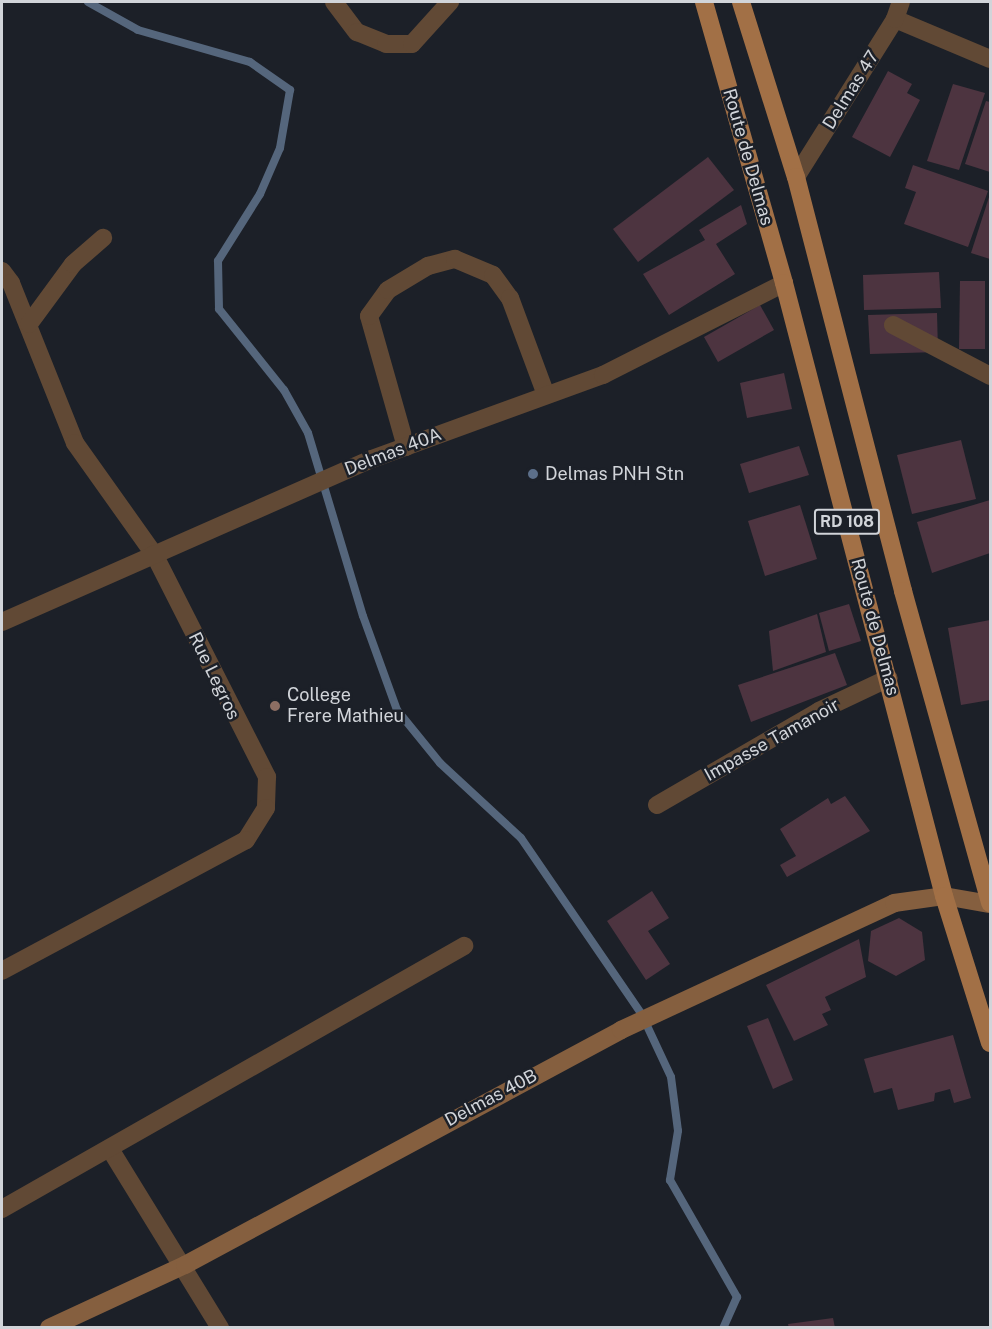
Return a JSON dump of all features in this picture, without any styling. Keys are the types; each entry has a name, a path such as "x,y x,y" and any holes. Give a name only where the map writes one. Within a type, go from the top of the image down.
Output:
{"main road":[{"name":"Route de Delmas","path":"704,2 784,283 889,678 944,896 990,1043"},
{"name":"Route de Delmas","path":"741,2 796,177 903,591 990,903"}],"street":[{"path":"334,2 357,32 386,44 412,44 450,2"},
{"name":"Delmas 47","path":"796,177 895,20 901,2"},
{"path":"895,20 990,59"},
{"path":"29,324 73,264 103,238"},
{"path":"406,447 369,316 388,290 428,266 455,259 493,276 510,298 546,395"},
{"name":"Rue Legros","path":"2,271 29,324 75,443 154,554 267,777 266,808 246,840 2,971"},
{"name":"Delmas 40A","path":"2,622 372,459 603,375 784,283"},
{"path":"893,325 990,376"},
{"name":"Impasse Tamanoir","path":"657,805 819,711 889,678"},
{"name":"Delmas 40B","path":"49,1328 185,1265 621,1030 894,903 944,896 990,903"},
{"path":"2,1209 464,946"},
{"path":"110,1149 185,1265 220,1328"}],"building":[{"path":"888,71 912,84 907,93 920,100 890,157 852,137"},
{"path":"953,84 985,93 959,170 927,161"},
{"path":"986,101 990,102 990,172 965,164"},
{"path":"708,157 734,190 638,262 613,229"},
{"path":"913,165 988,191 968,247 904,224 916,192 905,188"},
{"path":"990,194 990,259 971,253"},
{"path":"741,205 747,224 716,244 735,274 669,315 643,274 705,240 699,230"},
{"path":"939,272 941,308 864,310 863,275"},
{"path":"960,281 985,281 985,349 959,349"},
{"path":"760,305 774,330 718,362 704,337"},
{"path":"937,313 938,352 870,354 868,315"},
{"path":"784,373 792,409 747,418 740,383"},
{"path":"961,440 976,499 912,514 897,455"},
{"path":"799,446 809,475 749,493 740,464"},
{"path":"990,500 990,553 932,573 917,522"},
{"path":"800,505 817,559 765,576 748,521"},
{"path":"849,604 861,641 829,651 819,613"},
{"path":"817,614 826,652 773,671 769,631"},
{"path":"990,620 990,700 961,705 948,628"},
{"path":"835,653 847,685 751,722 738,685"},
{"path":"845,796 870,831 787,877 780,865 796,856 780,829 828,798 831,804"},
{"path":"652,891 669,918 648,931 670,964 646,980 607,921"},
{"path":"899,918 922,932 925,960 896,976 868,961 871,931"},
{"path":"859,939 866,977 825,997 831,1010 822,1014 828,1025 794,1041 766,985"},
{"path":"768,1018 793,1080 773,1089 747,1026"},
{"path":"953,1035 971,1098 954,1103 950,1089 935,1093 934,1101 898,1110 892,1088 874,1093 864,1059"},
{"path":"833,1318 835,1328 789,1328 788,1324"}],"waterway":[{"path":"88,2 138,30 250,62 290,90 280,148 260,194 218,261 219,309 284,390 308,433 363,616 397,710 440,763 521,838 642,1015 671,1077 678,1131 670,1180 737,1297 723,1328"}],"place":[{"name":"Delmas PNH Stn","path":"533,474"},
{"name":"College Frere Mathieu","path":"275,706"}]}
